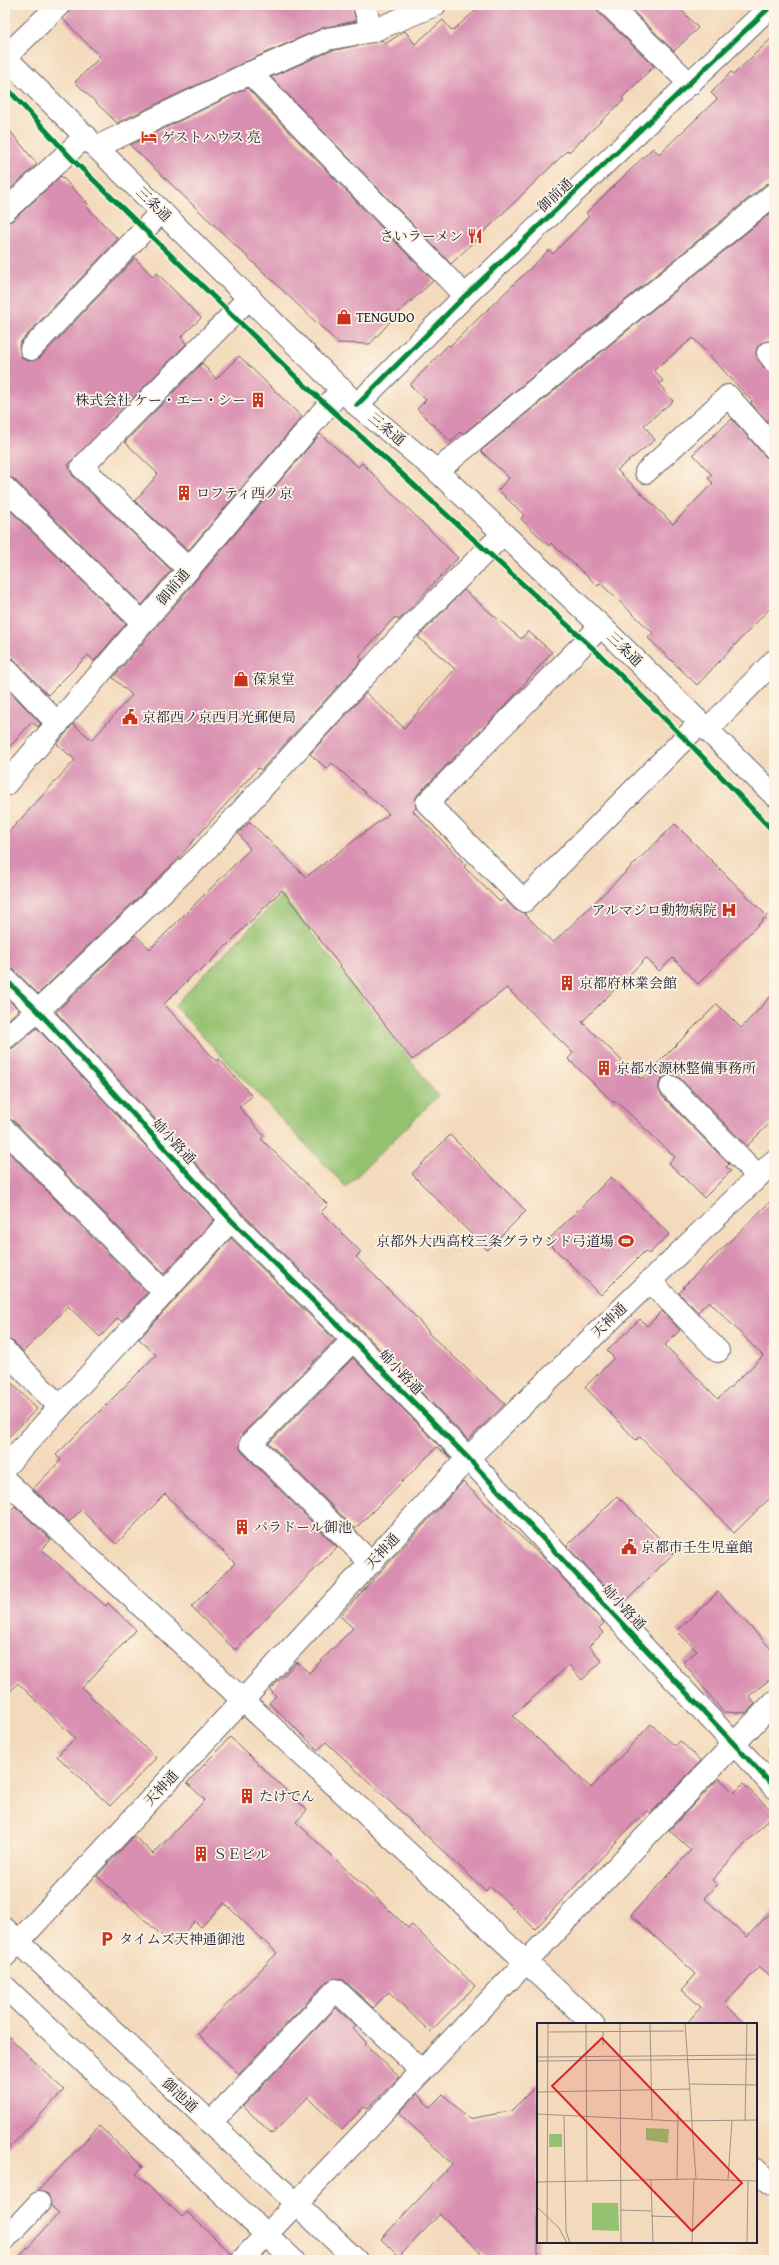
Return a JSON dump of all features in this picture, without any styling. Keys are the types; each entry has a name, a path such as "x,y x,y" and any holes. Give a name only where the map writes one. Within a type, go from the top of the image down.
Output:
{"street":[{"path":"5,57 59,5"},
{"path":"364,5 372,30"},
{"path":"5,211 91,141 327,39 372,30 435,5"},
{"path":"609,5 690,84"},
{"name":"御前通","path":"358,405 465,296 772,5"},
{"name":"三条通","path":"5,57 358,405 437,471 601,626 774,795"},
{"path":"250,73 465,296"},
{"path":"437,471 772,200"},
{"path":"31,349 161,212"},
{"path":"188,569 82,467 250,297"},
{"name":"御前通","path":"5,785 342,389"},
{"path":"646,472 728,396 774,448"},
{"path":"5,488 143,623"},
{"path":"5,1038 38,1011 203,853 399,638 503,534"},
{"path":"601,626 427,803 524,901 704,726 774,661"},
{"path":"5,668 58,724"},
{"name":"姉小路通","path":"5,979 38,1011 231,1220 353,1340 468,1458 774,1787"},
{"path":"671,1087 758,1176"},
{"path":"5,1130 165,1293"},
{"name":"天神通","path":"9,1942 243,1699 468,1458 774,1161"},
{"path":"5,1467 231,1220"},
{"path":"650,1281 718,1351"},
{"path":"353,1340 251,1443 371,1563"},
{"path":"5,1351 60,1407"},
{"path":"5,1480 243,1699 526,1964 592,2023"},
{"path":"242,2260 265,2234 526,1964 734,1743 770,1712"},
{"name":"御池通","path":"9,1942 210,2123 356,2260"},
{"path":"5,1987 293,2260"},
{"path":"210,2123 336,1990 422,2071"},
{"path":"757,2171 774,2186"},
{"path":"5,2239 39,2203"}],"green space":[{"path":"282,895 438,1096 346,1187 174,1006"},
{"path":"772,1746 774,1747 774,1765 767,1757 766,1753"}],"building":[{"path":"71,5 352,5 356,21 322,28 245,62 117,123 75,82 100,57 63,19 68,14"},
{"path":"482,5 595,5 600,14 654,66 622,98 624,100 569,152 568,150 451,264 271,77 331,51 382,40 385,44 405,31 415,44 443,20 452,31"},
{"path":"642,5 677,5 698,28 674,51 634,12"},
{"path":"774,36 774,182 766,184 463,434 460,432 451,442 417,409 426,400 410,385 448,345 450,346 549,250 553,254 589,216 586,213 653,148 659,154 717,99 711,93 731,72 734,74"},
{"path":"247,88 433,281 397,314 370,344 338,343 130,145"},
{"path":"5,125 37,164 5,194"},
{"path":"61,176 88,204 86,206 118,239 22,340 19,346 22,358 28,361 40,358 135,258 153,277 157,273 201,318 181,337 186,344 68,465 73,476 171,570 142,605 14,479 5,476 5,223 13,220"},
{"path":"774,210 774,342 767,341 761,343 757,348 756,354 764,368 774,373 774,429 751,403 752,401 693,338 654,370 663,381 659,384 673,401 644,425 655,440 617,470 673,524 713,483 708,478 712,475 693,454 732,419 765,456 774,460 774,604 697,685 648,638 653,633 600,583 598,586 551,543 549,546 521,519 524,515 498,490 509,478 481,451"},
{"path":"239,356 302,417 188,551 135,501 158,474 125,442 202,363 216,379"},
{"path":"320,434 358,467 362,463 458,558 399,620 395,617 359,656 362,660 261,770 258,768 173,864 38,994 14,970 5,967 5,836 75,760 57,744 73,724 92,740 132,695 113,678"},
{"path":"5,505 126,624 94,661 88,655 48,695 14,659 5,656"},
{"path":"464,590 521,639 528,631 552,652 506,705 418,794 415,800 416,808 413,811 466,865 464,867 500,902 504,898 515,910 524,913 553,943 675,824 767,916 698,984 673,958 659,971 646,958 582,1022 640,1078 643,1078 717,1004 741,1028 774,993 774,1119 747,1146 680,1078 668,1075 659,1083 659,1090 662,1096 729,1164 726,1167 731,1171 704,1198 669,1163 675,1157 616,1101 614,1103 568,1059 573,1053 507,988 412,1060 282,890 200,972 198,970 164,1004 216,1061 219,1059 252,1096 239,1107 264,1136 261,1139 328,1205 321,1212 361,1252 356,1257 413,1314 429,1332 428,1333 505,1404 468,1440 362,1331 240,1211 56,1012 135,935 150,949 250,849 238,833 250,822 306,877 389,814 332,763 327,769 310,754 366,693 404,728 455,669 418,637"},
{"path":"5,686 41,724 38,727 32,722 5,752"},
{"path":"5,996 19,1010 5,1022"},
{"path":"37,1028 214,1220 164,1274 14,1121 5,1118 5,1050 13,1048"},
{"path":"450,1135 526,1211 487,1250 412,1174"},
{"path":"5,1148 147,1293 121,1321 118,1318 100,1337 68,1306 23,1352 14,1342 5,1339"},
{"path":"611,1177 669,1234 649,1254 645,1251 601,1295 547,1241"},
{"path":"774,1198 774,1494 734,1533 640,1437 636,1440 585,1387 614,1358 607,1351 640,1319 647,1326 662,1311 680,1330 665,1345 718,1399 763,1356 709,1301 698,1312 679,1293 684,1288 683,1287"},
{"path":"231,1238 335,1340 242,1434 239,1446 242,1452 337,1547 235,1650 191,1607 235,1563 165,1494 116,1544 81,1510 69,1522 33,1489 61,1460 56,1455 156,1355 139,1339"},
{"path":"353,1358 451,1458 437,1447 355,1529 269,1443"},
{"path":"5,1376 37,1409 5,1440"},
{"path":"463,1482 548,1562 604,1623 599,1628 603,1633 589,1646 602,1661 582,1680 569,1665 513,1716 591,1788 651,1724 675,1746 680,1741 701,1761 651,1813 648,1811 634,1823 535,1929 490,1886 486,1891 326,1742 318,1750 269,1703 276,1696 270,1690 297,1662 309,1673 353,1628 340,1616"},
{"path":"617,1496 674,1553 622,1605 567,1546"},
{"path":"15,1506 51,1540 41,1549 106,1606 108,1603 136,1630 82,1688 156,1758 110,1806 57,1756 75,1738 18,1683 5,1697 5,1517"},
{"path":"718,1592 774,1652 774,1676 749,1696 755,1704 746,1713 723,1712 683,1662 697,1651 677,1631"},
{"path":"230,1737 307,1810 296,1822 408,1928 412,1925 475,1986 430,2032 389,1992 373,2008 345,1981 338,1978 327,1981 239,2074 198,2034 277,1953 224,1903 201,1927 195,1921 172,1945 97,1876 134,1836 153,1854 205,1800 187,1783"},
{"path":"719,1778 734,1793 743,1784 774,1813 712,1880 717,1885 704,1898 747,1937 774,1908 774,1980 759,1967 725,2004 745,2023 687,2023 701,2007 682,1990 696,1974 631,1915 691,1850 669,1830"},
{"path":"336,2008 356,2026 353,2029 367,2043 365,2044 399,2077 367,2109 364,2107 342,2130 308,2097 272,2134 243,2106"},
{"path":"5,2033 64,2090 5,2152"},
{"path":"537,2085 538,2260 488,2260 440,2214 399,2257 381,2239 452,2164 399,2113 417,2094 430,2107 443,2094 469,2119 511,2111"},
{"path":"99,2126 143,2167 136,2174 182,2217 187,2212 232,2254 230,2260 17,2260 59,2213 51,2206 48,2194 38,2191"}],"cycle path":[{"path":"357,405 465,296 772,5"},
{"path":"5,86 71,158 298,379 597,652 694,748 774,832"},
{"path":"5,979 38,1011 231,1220 353,1340 468,1458 774,1787"}],"place":[{"name":"ゲストハウス 亮","path":"149,137"},
{"name":"さいラーメン","path":"475,236"},
{"name":"TENGUDO","path":"344,317"},
{"name":"株式会社 ケー・エー・シー","path":"258,400"},
{"name":"ロフティ西ノ京","path":"184,493"},
{"name":"葆泉堂","path":"241,679"},
{"name":"京都西ノ京西月光郵便局","path":"130,717"},
{"name":"アルマジロ動物病院","path":"729,910"},
{"name":"京都府林業会館","path":"567,983"},
{"name":"京都水源林整備事務所","path":"604,1068"},
{"name":"京都外大西高校三条グラウンド弓道場","path":"626,1241"},
{"name":"パラドール御池","path":"242,1527"},
{"name":"京都市壬生児童館","path":"629,1547"},
{"name":"たけでん","path":"247,1796"},
{"name":"ＳＥビル","path":"201,1854"},
{"name":"タイムズ天神通御池","path":"107,1939"}]}
